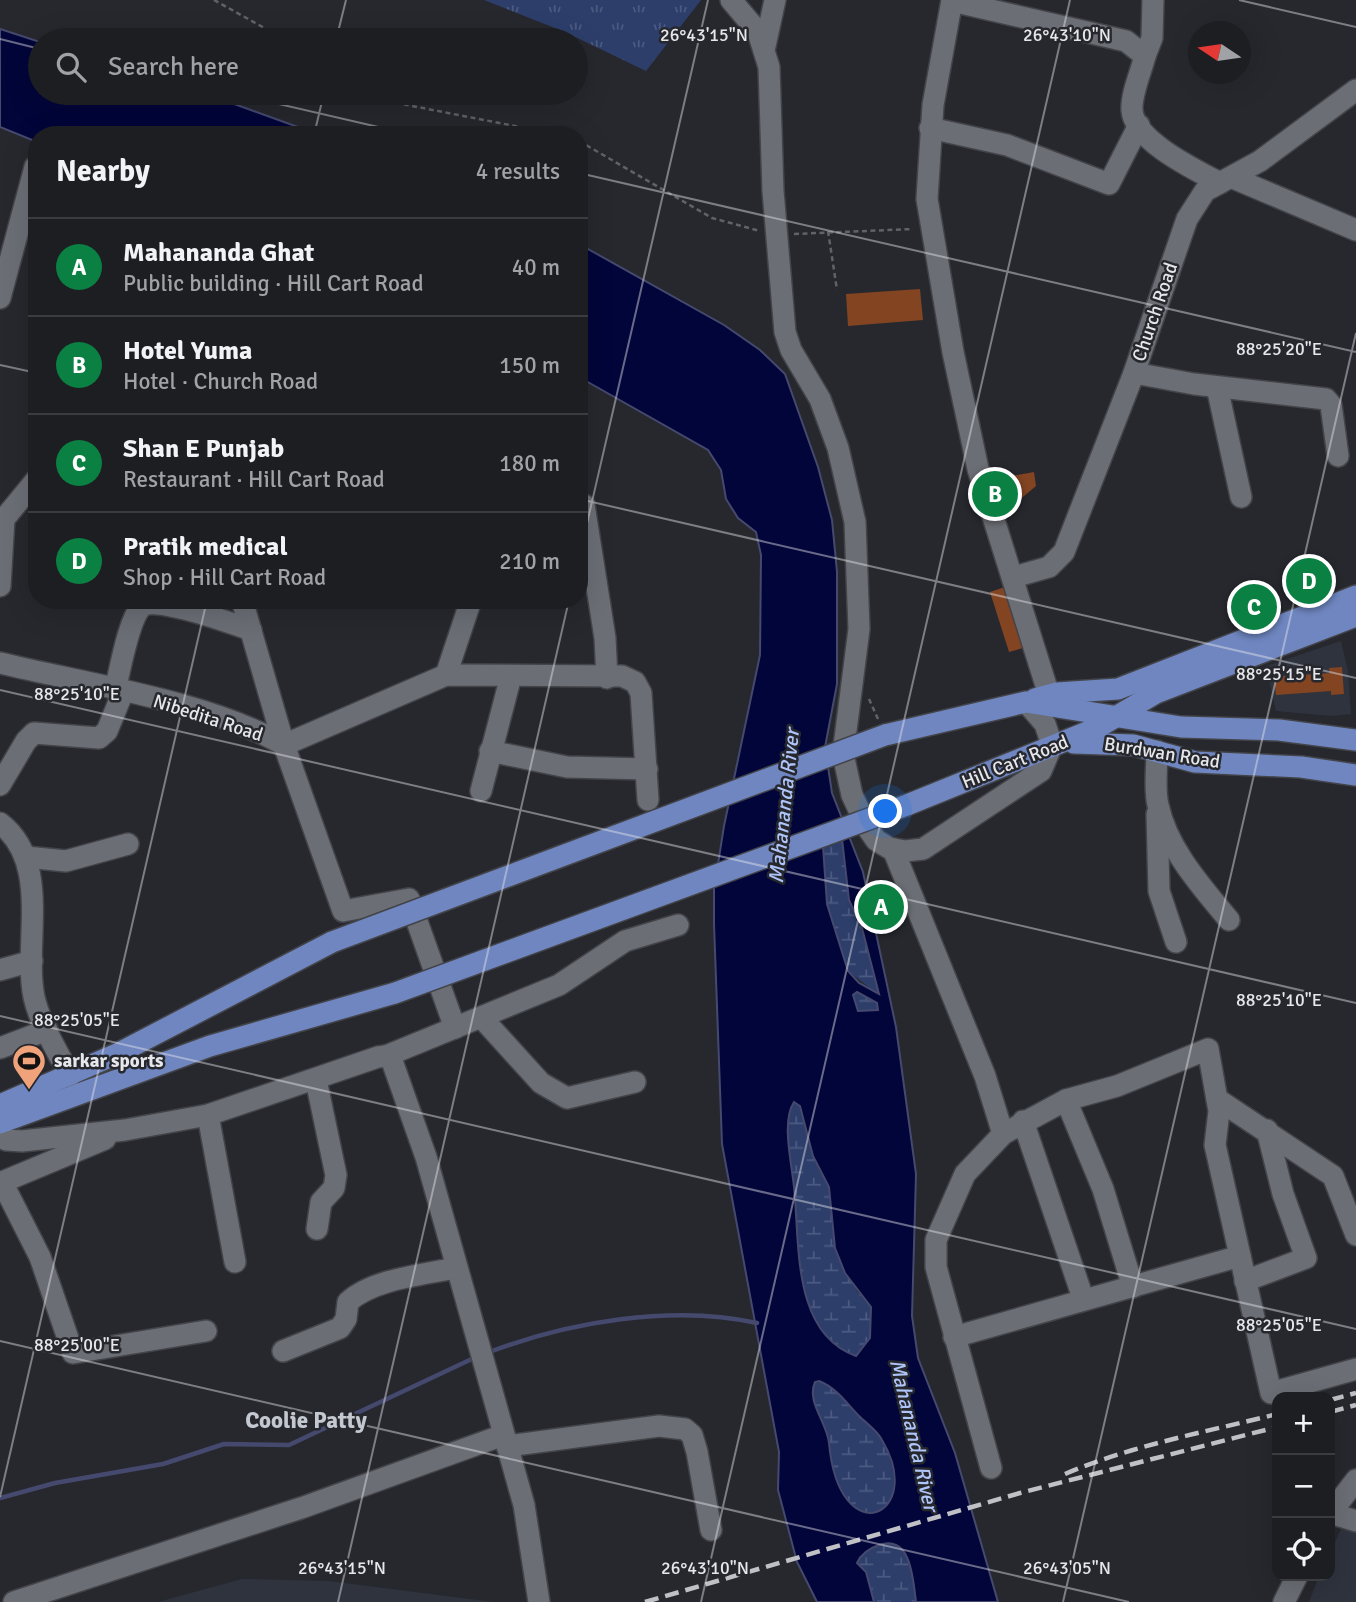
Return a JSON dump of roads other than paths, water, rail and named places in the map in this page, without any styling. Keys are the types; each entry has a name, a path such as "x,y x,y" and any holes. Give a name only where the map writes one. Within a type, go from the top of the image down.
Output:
{"main road":[{"name":"Hill Cart Road","path":"0,1105 70,1076 163,1032 332,942 885,735 1049,695 1118,689 1356,596"},
{"name":"Hill Cart Road","path":"0,1123 210,1046 395,993 907,804 1121,716 1156,693 1356,617"},
{"path":"1118,689 1121,716 1133,745"},
{"name":"Hill Cart Road","path":"1026,702 1121,716"},
{"name":"Burdwan Road","path":"1121,716 1181,727 1282,730 1356,740"},
{"name":"Burdwan Road","path":"1052,745 1092,742 1133,745 1195,762 1301,767 1356,775"}],"street":[{"path":"731,0 758,32 765,46 769,67 777,236 785,332 791,350 820,399 848,480 859,578 855,668 843,742 845,766 852,795 867,827 882,845 892,849 923,849 971,820 1041,771 1052,745 1045,724 1026,702"},
{"path":"765,46 775,0"},
{"path":"1049,695 1014,577 991,517 953,352 928,198 930,128 952,0 1126,41 1146,57"},
{"path":"1153,0 1152,38 1132,109 1139,125 1170,154 1226,180 1356,230"},
{"name":"Church Road","path":"1014,577 1049,567 1060,558 1134,373 1191,210 1200,196 1356,90"},
{"path":"930,128 1007,145 1109,184 1139,125"},
{"path":"0,299 28,218"},
{"path":"1134,373 1217,387 1326,399 1331,405 1338,456"},
{"path":"1217,387 1241,496"},
{"path":"0,586 2,519 28,489"},
{"path":"588,530 605,638 607,678"},
{"path":"0,785 26,741 34,733 99,738 107,731 140,609"},
{"path":"181,609 251,629"},
{"path":"245,609 284,745 446,675 622,676 635,682 641,693 648,800"},
{"path":"446,675 468,609"},
{"name":"Nibedita Road","path":"0,663 187,708 258,730 284,745 343,911 409,899 455,1028"},
{"path":"481,791 511,676"},
{"path":"490,751 567,767 646,769"},
{"path":"1157,751 1156,857 1159,891 1176,942"},
{"path":"1157,805 1177,851 1230,920"},
{"path":"0,823 26,857 33,912 34,998 70,1076"},
{"path":"26,857 66,861 128,844"},
{"path":"892,849 985,1076 1003,1134"},
{"path":"1156,857 1177,851"},
{"path":"0,1135 6,1140 22,1141 125,1130 208,1115 386,1056 482,1018 559,985 625,940 678,925"},
{"path":"0,970 32,961"},
{"path":"482,1018 541,1083 567,1098 635,1082"},
{"path":"0,1048 47,1030"},
{"path":"991,1468 936,1267 936,1240 965,1174 1003,1134 1023,1121 1066,1100 1117,1086 1208,1049 1219,1111 1215,1145 1271,1394 1356,1369"},
{"path":"386,1056 392,1061 426,1157 455,1268 524,1505 540,1602"},
{"path":"316,1080 336,1175 334,1188 321,1202 317,1229"},
{"path":"1217,1098 1333,1176 1356,1235"},
{"path":"1066,1100 1103,1189 1133,1287"},
{"path":"208,1115 235,1262"},
{"path":"1023,1121 1083,1298"},
{"path":"125,1130 1,1182 40,1256 73,1353 206,1331"},
{"path":"1245,1280 1306,1258 1283,1194 1267,1130"},
{"path":"954,1337 1083,1298 1133,1287 1240,1256"},
{"path":"283,1351 340,1328 346,1319 348,1303 360,1294 393,1282 455,1268"},
{"path":"14,1602 505,1440 659,1426 685,1429 692,1435 711,1530"},
{"path":"1335,1507 1356,1480"},
{"path":"1335,1515 1356,1521"}],"water":[{"path":"0,29 28,38 28,105 237,105 295,126 28,126 28,138 0,127"},
{"name":"Mahananda River","path":"588,249 724,325 760,350 785,374 818,467 832,520 837,572 837,684 825,747 832,793 863,872 896,1027 916,1174 912,1316 918,1358 955,1453 998,1602 916,1602 909,1562 898,1546 890,1543 869,1550 857,1563 866,1572 874,1602 817,1602 797,1562 778,1490 779,1452 722,1144 714,924 714,889 724,826 760,655 761,555 756,532 738,518 726,499 721,470 708,450 588,382","holes":["841,830 849,900 862,928 879,994 859,983 848,971 827,904 823,846","857,992 877,1003 878,1010 858,1011 853,995","794,1102 800,1106 813,1156 829,1187 835,1248 845,1273 871,1307 870,1338 856,1356 835,1344 820,1327 809,1307 803,1283 788,1143 788,1120","819,1381 836,1392 882,1440 893,1467 894,1488 888,1504 876,1512 862,1511 848,1500 836,1478 827,1435 813,1397 815,1382"]}],"waterway":[{"path":"487,1353 551,1333 620,1319 691,1315 757,1323"},
{"path":"0,1498 55,1483 163,1464 224,1444 289,1445 476,1357"}],"railway":[{"path":"1335,1399 1356,1393"},
{"path":"1335,1411 1356,1405"},
{"path":"1065,1474 1143,1447 1272,1415"},
{"path":"645,1602 1020,1493 1272,1428"}],"place":[{"name":"Hotel Yuma","path":"995,494"},
{"name":"Pratik medical","path":"1309,581"},
{"name":"Shan E Punjab","path":"1254,607"},
{"name":"Mahananda Ghat","path":"881,907"},
{"name":"sarkar sports","path":"29,1091"}],"district":[{"name":"Coolie Patty","path":"306,1420"}]}
